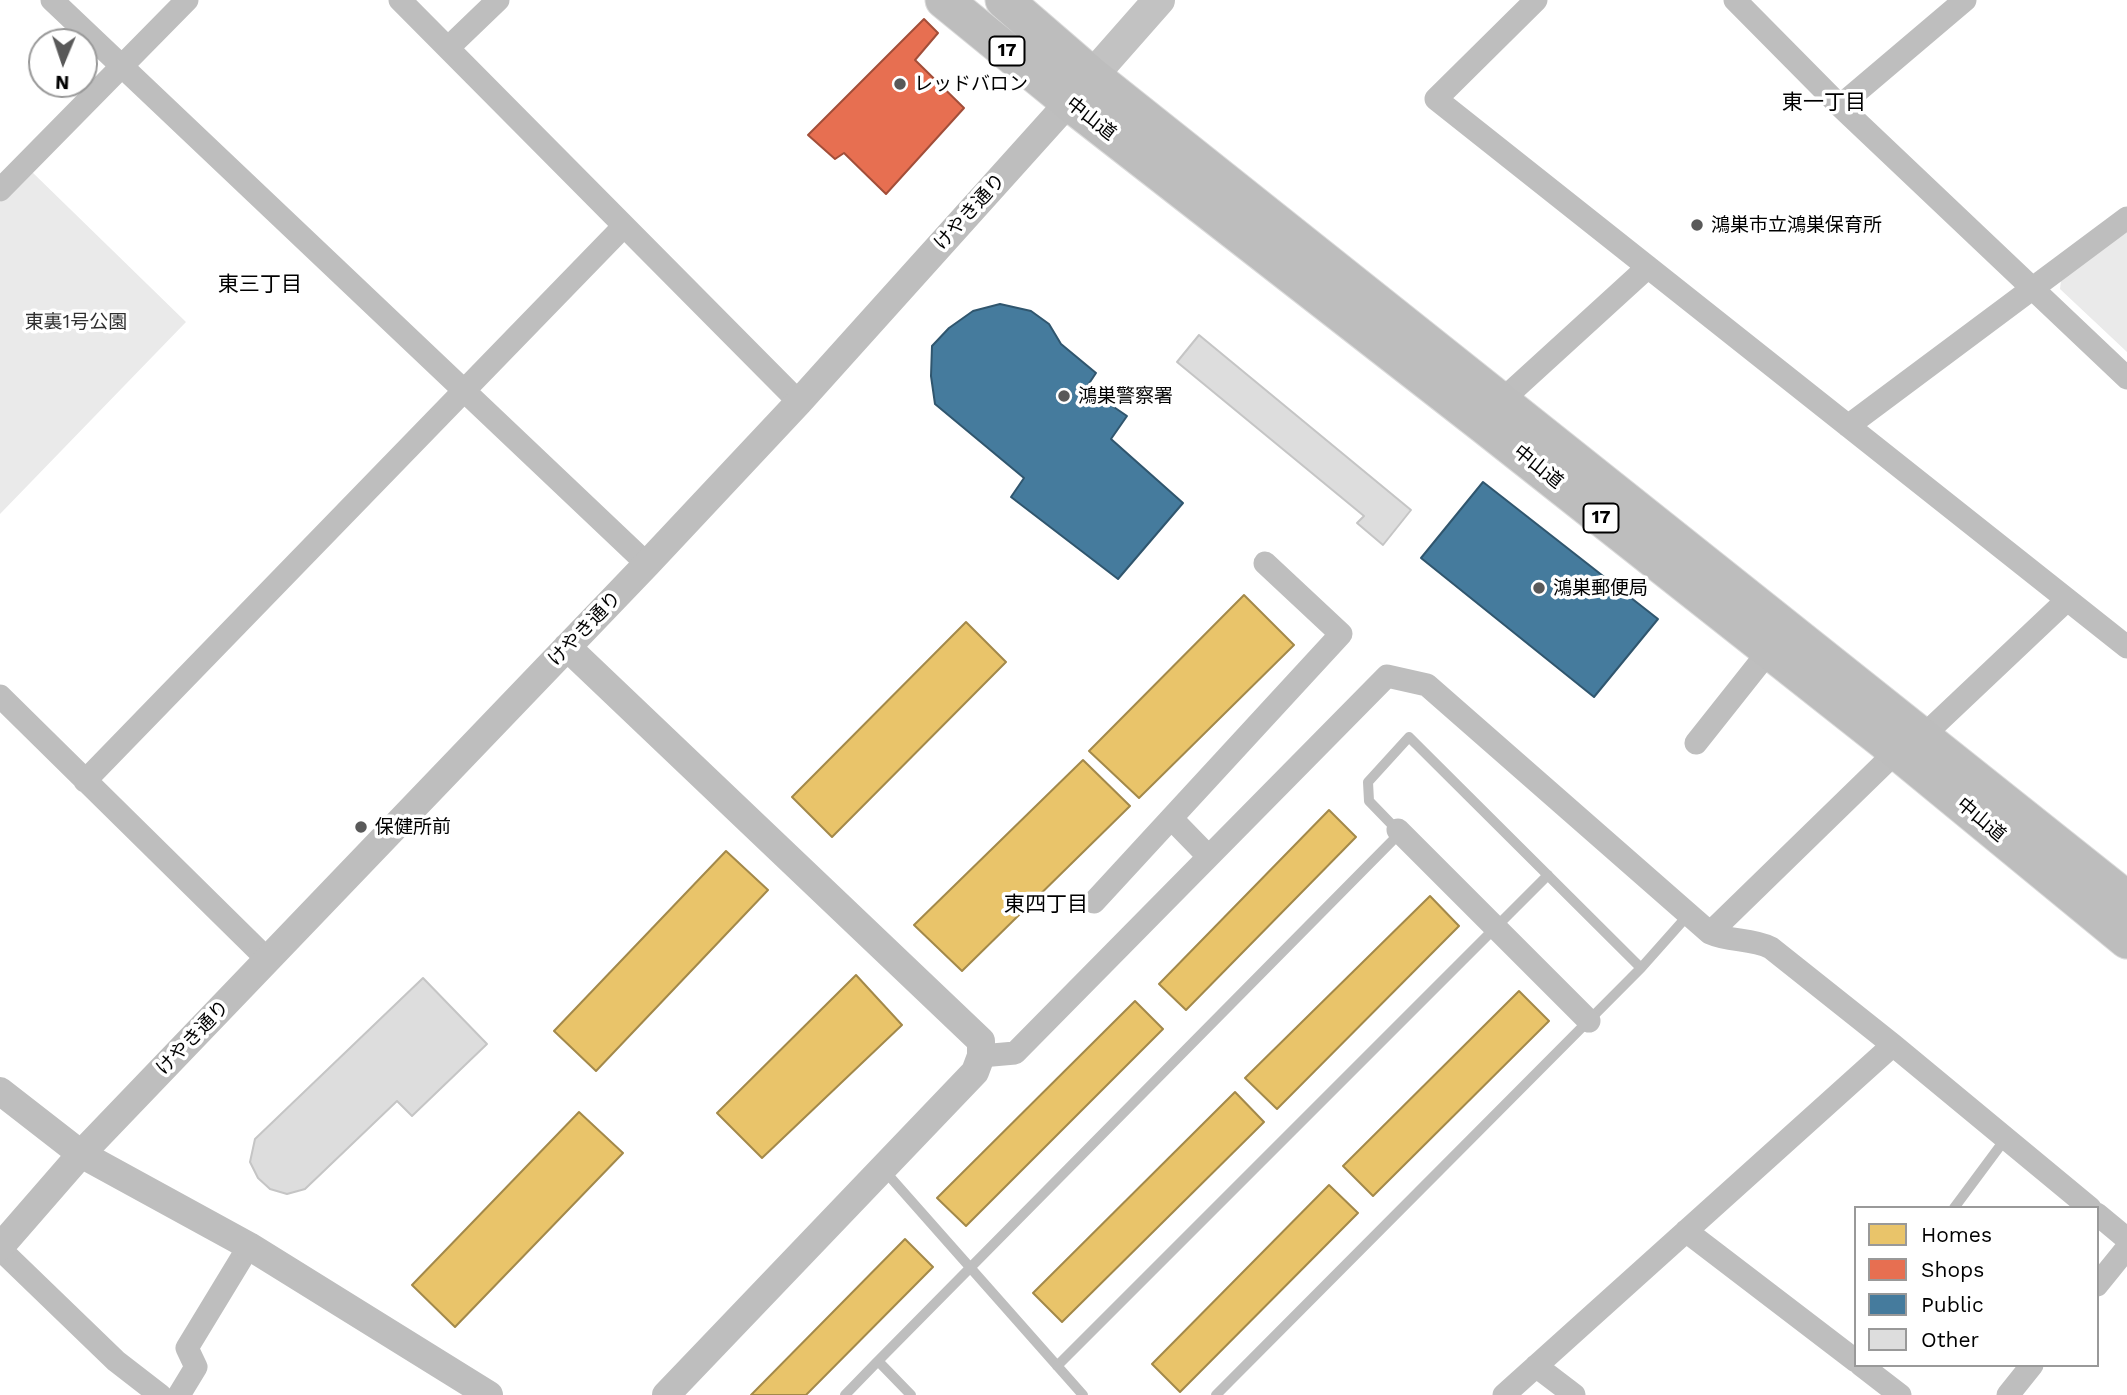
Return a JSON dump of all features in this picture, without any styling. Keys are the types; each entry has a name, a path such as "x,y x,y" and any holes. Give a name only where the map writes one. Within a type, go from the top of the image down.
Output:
{"highway":[{"name":"中山道","path":"944,0 1081,89 1500,402 1910,744 2127,940"},
{"name":"中山道","path":"1004,0 1081,89 1484,425 1769,651 1910,744 2127,900"}],"main road":[{"name":"けやき通り","path":"1081,89 1159,0"}],"street":[{"path":"52,0 647,564"},
{"path":"0,190 187,0"},
{"path":"400,0 799,402"},
{"path":"448,48 498,0"},
{"path":"1536,0 1436,99 2127,647"},
{"path":"1735,0 1840,106 2127,378"},
{"path":"1840,106 1965,0"},
{"name":"けやき通り","path":"0,1248 81,1154 799,402 1081,89"},
{"path":"1848,426 2127,218"},
{"path":"85,781 623,227"},
{"path":"1500,402 1648,267"},
{"path":"1094,902 1341,634 1265,564"},
{"path":"1710,933 2067,600"},
{"path":"567,647 981,1041 981,1056 975,1072 666,1395"},
{"path":"1696,743 1769,651"},
{"path":"981,1056 1015,1053 1387,676 1427,685 1710,933 1725,940 1757,941 1771,948 2088,1206"},
{"path":"0,696 268,960"},
{"path":"1172,819 1208,856"},
{"path":"1398,830 1589,1021"},
{"path":"1504,1395 1893,1045"},
{"path":"0,1091 81,1154 249,1246 477,1392"},
{"path":"2099,1216 2127,1239"},
{"path":"1686,1231 1854,1359"},
{"path":"179,1395 196,1367 187,1348 249,1246"},
{"path":"0,1248 116,1362 160,1395"},
{"path":"2099,1283 2127,1248"},
{"path":"1536,1366 1574,1395"},
{"path":"1864,1367 1900,1395"},
{"path":"2008,1395 2030,1367"}],"lane":[{"path":"845,1395 1400,833 1369,800 1368,782 1409,737 1641,968"},
{"path":"1058,1366 1548,875"},
{"path":"1216,1395 1589,1021 1689,914"},
{"path":"1955,1206 2006,1138"},
{"path":"883,1168 1083,1395"},
{"path":"878,1361 911,1395"}],"green space":[{"name":"東裏1号公園","path":"30,170 186,322 0,514 0,202"},
{"path":"2127,227 2127,352 2060,289 2062,271"}],"building: Homes":[{"path":"1244,595 1294,645 1139,798 1089,751"},
{"path":"966,622 1006,662 832,837 792,797"},
{"path":"1083,760 1130,806 962,971 914,925"},
{"path":"1329,810 1356,837 1186,1010 1159,984"},
{"path":"726,851 768,890 596,1071 554,1031"},
{"path":"1430,896 1459,926 1277,1109 1245,1078"},
{"path":"856,975 902,1025 762,1158 717,1113"},
{"path":"1519,991 1549,1021 1373,1196 1343,1166"},
{"path":"1135,1001 1163,1029 966,1226 937,1198"},
{"path":"1235,1092 1264,1122 1062,1322 1033,1293"},
{"path":"579,1112 623,1153 455,1327 412,1285"},
{"path":"1329,1185 1358,1213 1180,1392 1152,1364"},
{"path":"905,1239 933,1267 806,1395 751,1395"}],"building: Shops":[{"name":"レッドバロン","path":"924,19 938,33 915,60 964,108 886,194 844,153 835,159 808,135"}],"building: Public":[{"path":"1000,304 1031,311 1049,324 1061,344 1096,373 1086,388 1127,416 1111,439 1183,503 1118,579 1011,497 1024,478 935,404 931,376 932,346 949,328 973,311"},
{"name":"鴻巣郵便局","path":"1483,482 1658,619 1594,697 1421,558"}],"building: Other":[{"path":"1199,335 1411,510 1383,545 1357,523 1364,516 1177,362"},
{"path":"423,978 487,1044 412,1116 397,1101 305,1189 287,1194 270,1189 258,1178 250,1162 255,1139"}],"place":[{"name":"レッドバロン","path":"900,84"},
{"name":"鴻巣市立鴻巣保育所","path":"1697,225"},
{"name":"鴻巣警察署","path":"1064,396"},
{"name":"鴻巣郵便局","path":"1539,588"},
{"name":"保健所前","path":"361,827"}],"district":[{"name":"東一丁目","path":"1824,103"},
{"name":"東三丁目","path":"260,285"},
{"name":"東四丁目","path":"1046,905"}]}
